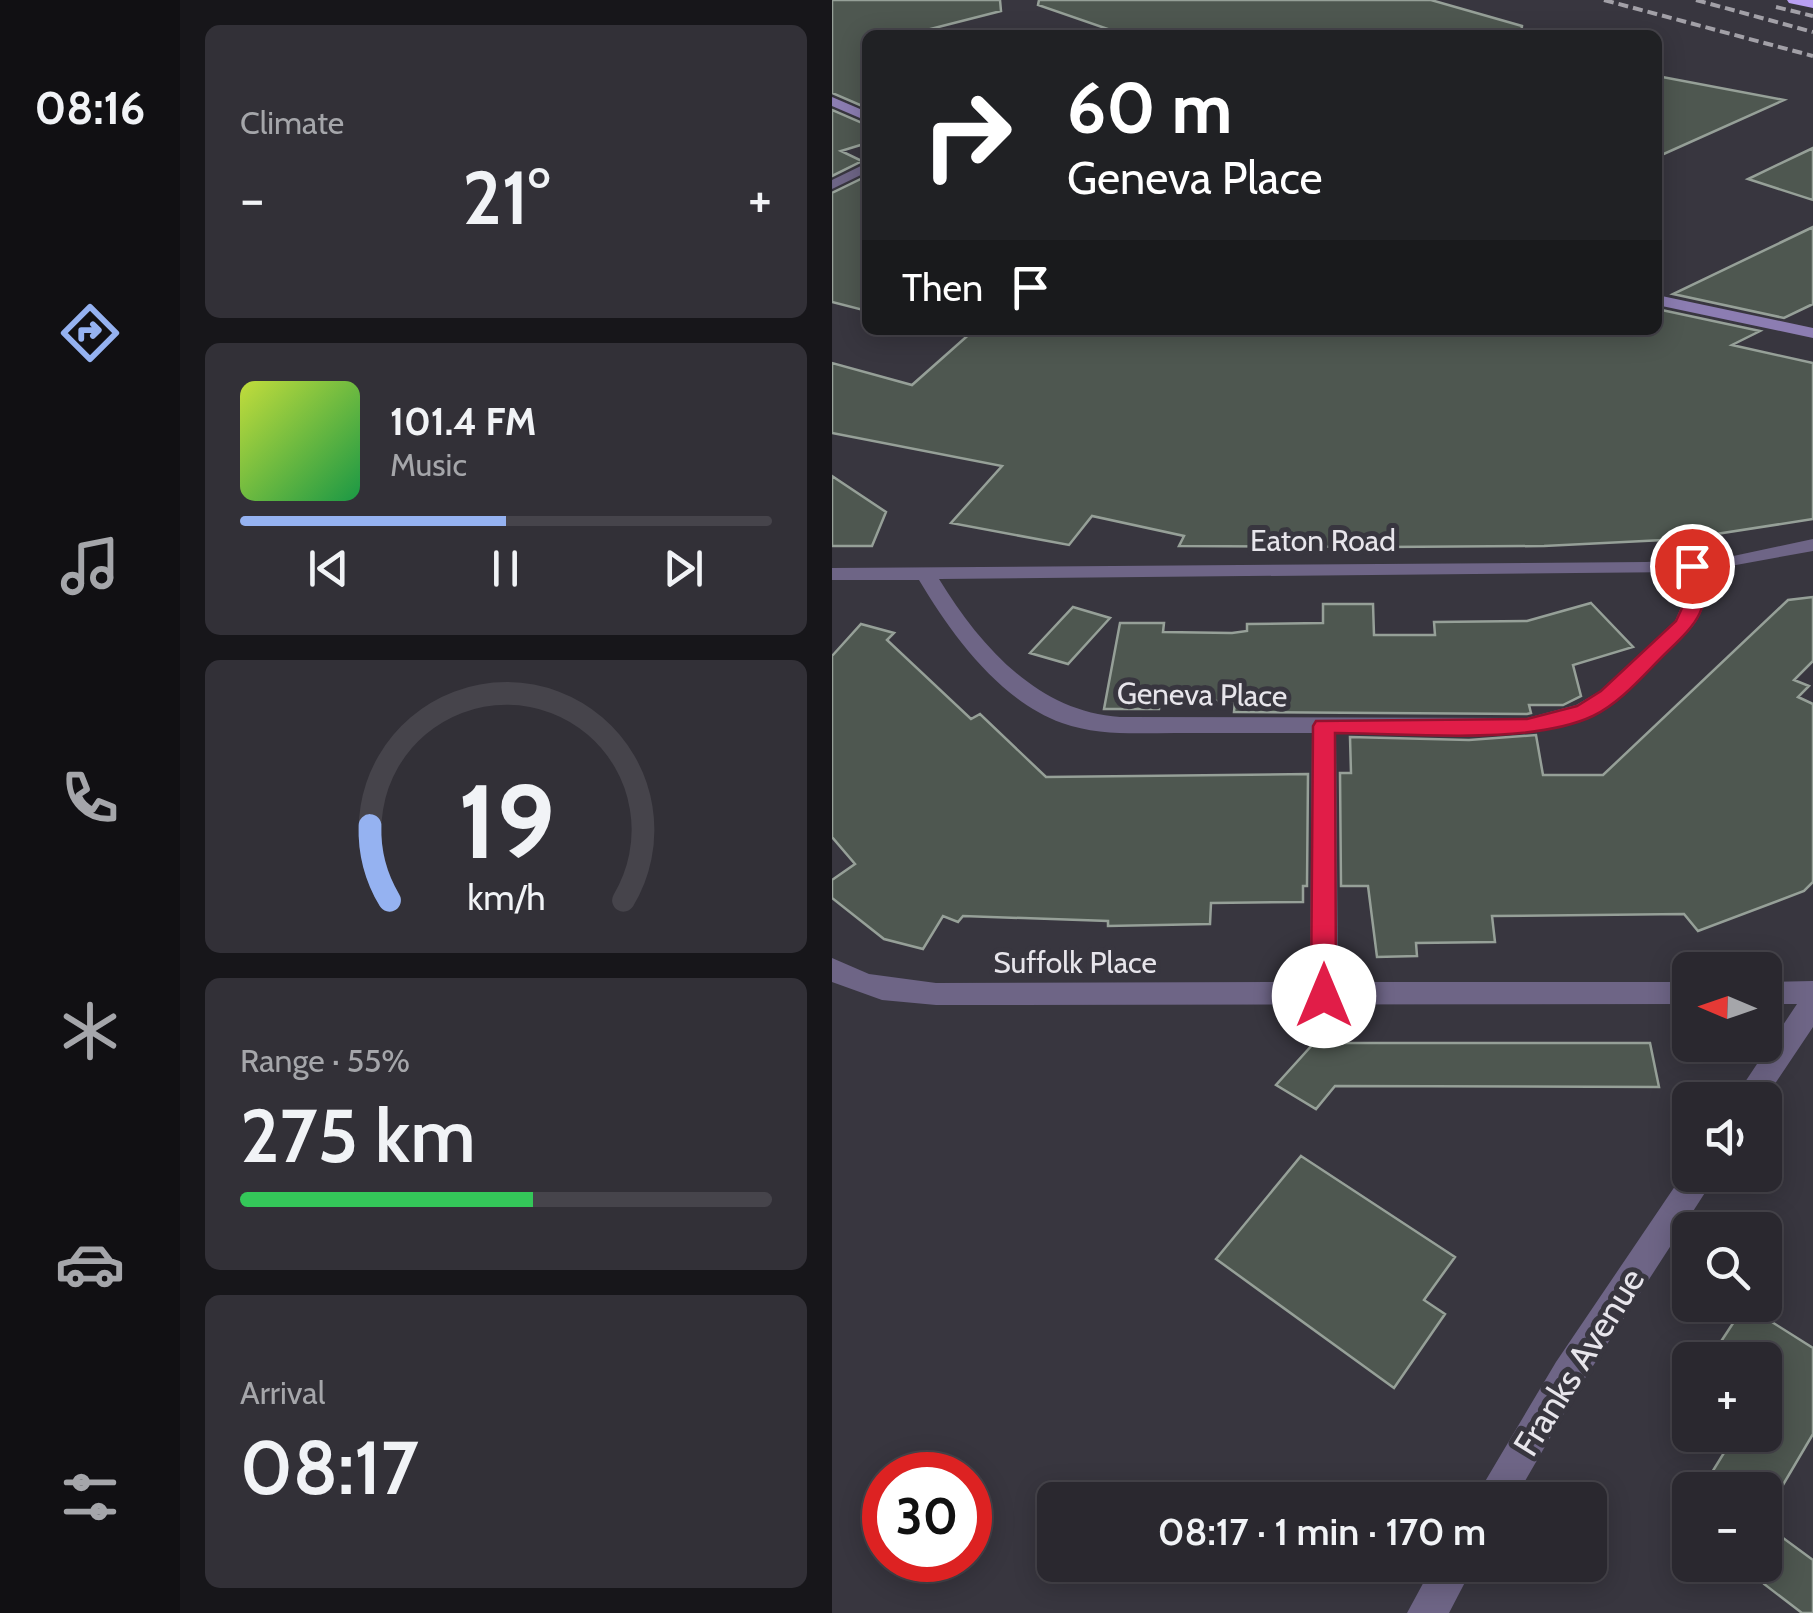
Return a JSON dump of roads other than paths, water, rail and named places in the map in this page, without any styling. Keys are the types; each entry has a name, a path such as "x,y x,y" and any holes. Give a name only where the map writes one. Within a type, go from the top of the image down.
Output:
{"highway":[{"path":"1794,0 1812,4"}],"main road":[{"path":"832,100 862,115"},
{"path":"1662,301 1812,333"}],"street":[{"path":"832,184 862,169"},
{"name":"Eaton Road","path":"832,574 1692,566 1742,561 1812,546"},
{"name":"Geneva Place","path":"925,574 943,605 966,632 1023,689 1067,716 1120,726 1527,726 1584,712 1608,696 1685,624 1698,593 1692,566"},
{"path":"1324,726 1324,996"},
{"name":"Suffolk Place","path":"832,969 851,981 881,990 936,994 1672,993"},
{"path":"1782,992 1812,992"},
{"path":"1760,1082 1812,1003"},
{"name":"Franks Avenue","path":"1505,1482 1568,1374 1688,1192"},
{"path":"1427,1613 1445,1582"}],"railway":[{"path":"1604,0 1813,56"},
{"path":"1696,0 1813,32"},
{"path":"1776,7 1813,16"}]}
